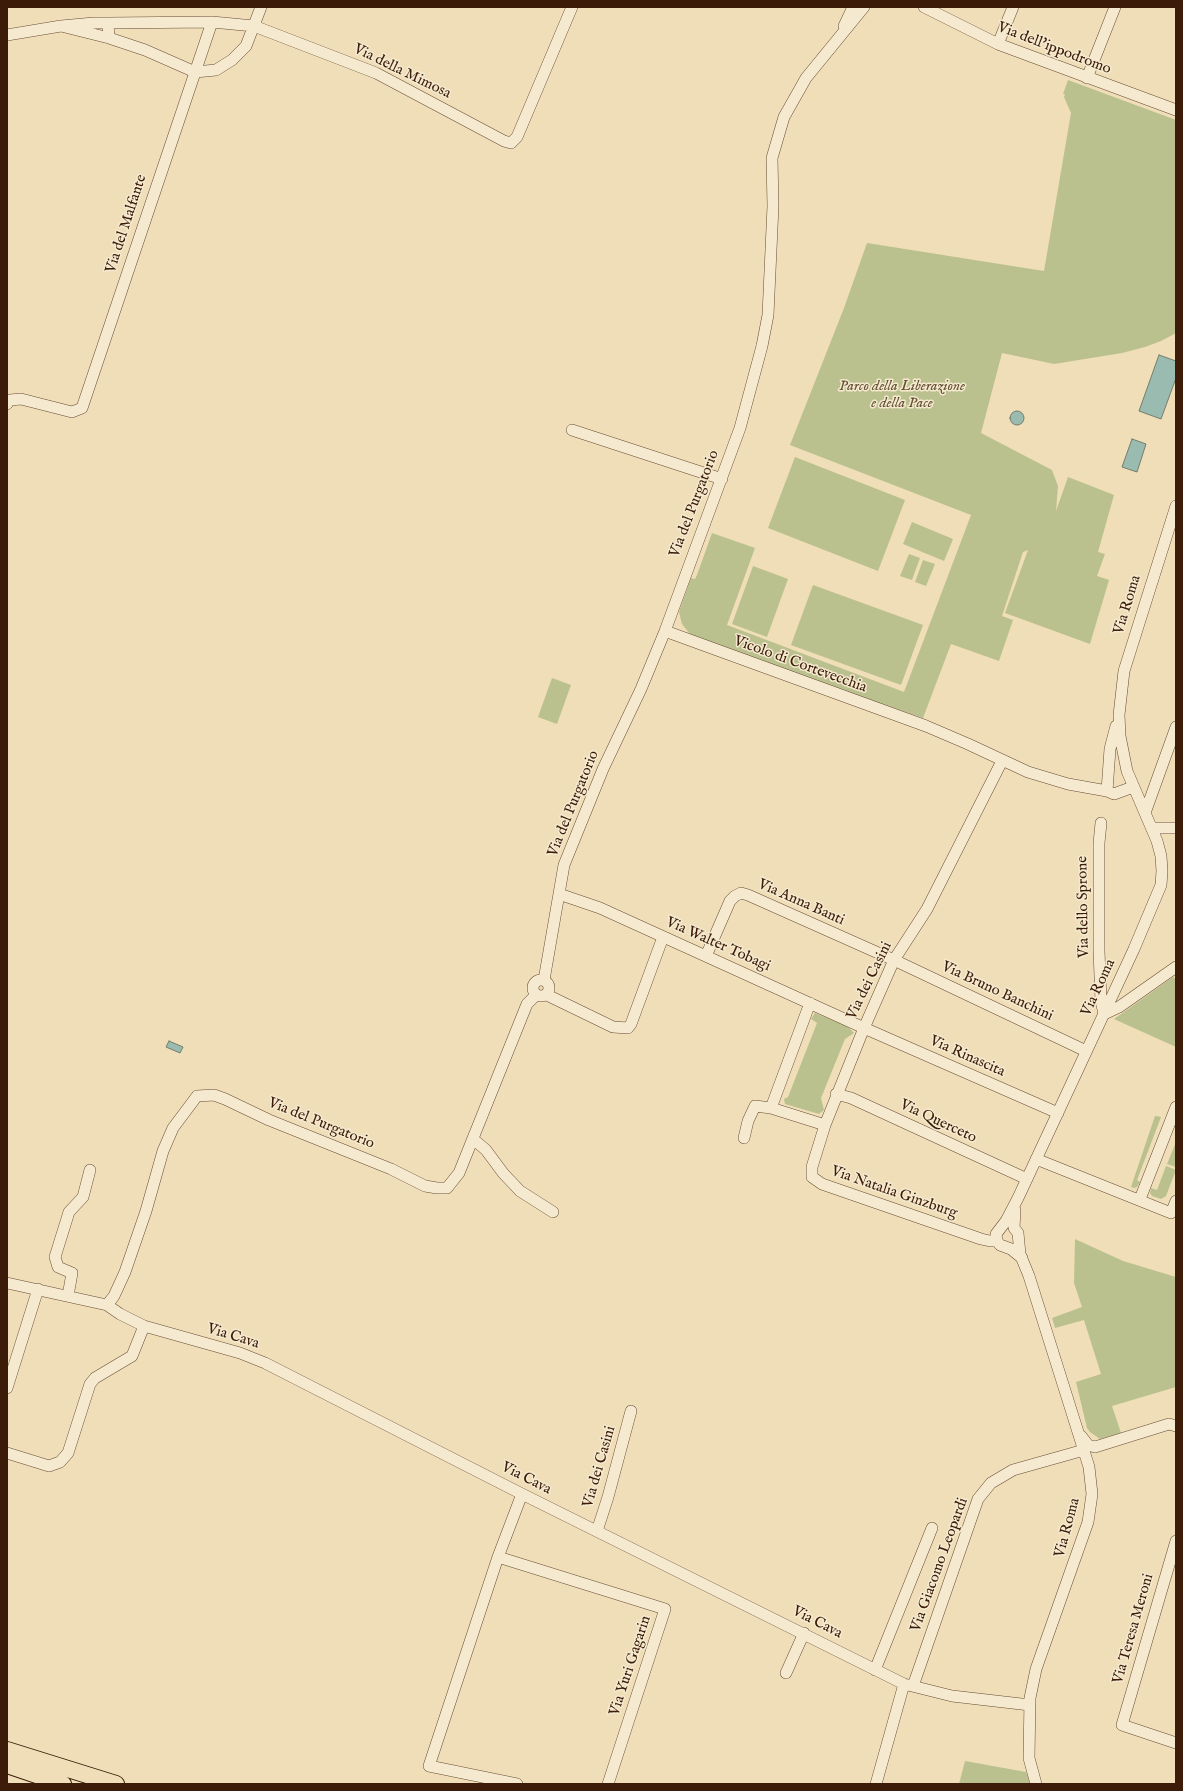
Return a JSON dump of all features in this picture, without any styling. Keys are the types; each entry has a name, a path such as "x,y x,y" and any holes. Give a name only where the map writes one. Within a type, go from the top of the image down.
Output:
{"highway":[{"path":"7,1750 116,1784"},
{"path":"7,1765 63,1784"}],"street":[{"path":"60,26 109,38 145,50 196,72 216,70 232,60 246,46 262,7"},
{"name":"Via della Mimosa","path":"7,35 60,26 94,23 212,22 254,26 376,73 504,141 511,143 517,137 572,7"},
{"name":"Via del Purgatorio","path":"542,995 533,991 535,983 544,980 564,865 590,801 642,689 740,428 762,346 768,314 773,206 772,158 784,117 806,78 858,10 869,7"},
{"name":"Via dell'ippodromo","path":"924,7 998,44 1176,110"},
{"path":"998,44 1013,7"},
{"path":"1087,78 1115,7"},
{"name":"Via del Malfante","path":"7,404 10,400 21,399 72,412 82,408 212,22"},
{"path":"108,23 109,38"},
{"path":"572,430 722,479"},
{"name":"Via Roma","path":"1107,791 1110,749 1119,715 1124,671 1171,538 1176,506"},
{"name":"Vicolo di Cortevecchia","path":"665,631 926,726 968,744 1002,761"},
{"name":"Via Roma","path":"997,1241 996,1234 1002,1227 1027,1179 1134,949 1158,896 1161,885 1161,856 1152,828 1133,787 1123,755 1119,715"},
{"path":"1145,813 1176,727"},
{"path":"1002,761 1028,772 1068,784 1107,791 1114,794 1133,787"},
{"name":"Via dei Casini","path":"825,1125 836,1094 894,960 927,909 1002,761"},
{"name":"Via dello Sprone","path":"1101,823 1099,843 1100,1001 1104,1014"},
{"path":"1152,828 1176,828"},
{"name":"Via Anna Banti","path":"706,956 730,901 740,893 748,895 894,960"},
{"name":"Via Walter Tobagi","path":"559,894 600,908 864,1028"},
{"path":"542,995 613,1027 628,1028 631,1024 663,936"},
{"name":"Via Bruno Banchini","path":"894,960 1086,1052"},
{"path":"1104,1014 1119,1007 1176,967"},
{"name":"Via del Purgatorio","path":"107,1305 114,1296 125,1272 146,1211 163,1151 173,1128 197,1096 205,1094 214,1095 225,1099 269,1120 391,1169 425,1186 447,1188 454,1181 473,1139 527,1004 542,995"},
{"path":"771,1108 810,1004"},
{"name":"Via Rinascita","path":"864,1028 1058,1113"},
{"name":"Via Querceto","path":"836,1094 851,1098 1027,1179"},
{"path":"744,1138 748,1121 754,1106 771,1108 825,1125"},
{"path":"1140,1199 1176,1107"},
{"name":"Via Natalia Ginzburg","path":"825,1125 812,1168 812,1177 822,1184 981,1239 997,1241"},
{"path":"473,1139 486,1150 503,1173 520,1191 553,1212"},
{"path":"1036,1159 1140,1199 1172,1213 1176,1201"},
{"path":"68,1296 72,1273 58,1267 55,1257 69,1212 83,1197 90,1170"},
{"name":"Via Roma","path":"1018,1198 1014,1217 1014,1228 1018,1233 1022,1258 1078,1431 1089,1449 1092,1494 1088,1522 1036,1669 1030,1705 1029,1758 1036,1784"},
{"path":"1002,1227 1006,1226 1014,1228"},
{"path":"1008,1248 1015,1244 1018,1240"},
{"path":"997,1241 1002,1247 1008,1248 1022,1258"},
{"name":"Via Cava","path":"7,1283 107,1305 120,1314 144,1326 240,1353 265,1362 522,1494 908,1685 974,1700 1030,1705"},
{"path":"7,1388 38,1289"},
{"path":"7,1453 49,1466 60,1462 68,1453 90,1384 95,1378 132,1356 144,1326"},
{"name":"Via dei Casini","path":"597,1531 608,1497 631,1411"},
{"name":"Via Giacomo Leopardi","path":"876,1784 908,1685 978,1499 991,1483 1012,1470 1089,1449 1169,1424 1176,1426"},
{"path":"517,1784 429,1766 498,1557 522,1494"},
{"path":"875,1670 932,1528"},
{"name":"Via Teresa Meroni","path":"1176,1541 1172,1569 1122,1725 1176,1743"},
{"name":"Via Yuri Gagarin","path":"498,1557 665,1609 608,1784"},
{"path":"786,1673 804,1633"}],"green space":[{"name":"Parco della Liberazione e della Pace","path":"1068,80 1176,120 1176,333 1145,347 1122,353 1054,364 1002,353 981,433 1052,470 1058,486 1056,511 1068,477 1114,495 1098,552 1105,554 1097,576 1109,580 1090,644 1005,613 1028,550 1023,552 1002,616 1013,620 999,661 951,644 923,718 721,649 699,640 689,633 682,624 679,612 691,578 695,579 697,575 712,533 755,548 727,625 904,692 971,515 790,445 844,308 867,243 1044,271 1071,113 1064,97 1065,94 1063,94"},
{"path":"795,457 905,500 878,571 768,528"},
{"path":"912,522 953,539 944,561 903,544"},
{"path":"909,554 920,558 912,580 900,576"},
{"path":"923,560 935,564 926,586 915,582"},
{"path":"753,566 788,579 767,637 732,624"},
{"path":"813,585 923,625 901,685 791,645"},
{"path":"552,678 571,685 557,724 538,717"},
{"path":"1173,977 1176,979 1176,1047 1114,1019"},
{"path":"815,1013 847,1026 854,1033 845,1039 821,1098 824,1110 819,1114 785,1104 784,1099 788,1097 817,1023 811,1019"},
{"path":"1155,1116 1161,1117 1137,1180 1140,1182 1137,1187 1134,1188 1131,1187"},
{"path":"1176,1142 1176,1167 1167,1164"},
{"path":"1166,1166 1176,1170 1166,1196 1161,1199 1152,1196 1150,1193 1151,1188 1157,1190"},
{"path":"1075,1239 1123,1261 1176,1277 1176,1387 1112,1406 1121,1433 1100,1439 1087,1428 1076,1382 1101,1374 1084,1320 1055,1328 1052,1318 1082,1307 1074,1283"},
{"path":"965,1761 1026,1772 1030,1784 959,1784"}],"water":[{"path":"1159,355 1176,361 1176,378 1161,419 1139,411"},
{"path":"1017,411 1022,413 1024,418 1022,423 1017,425 1012,423 1010,418 1012,413"},
{"path":"1132,439 1146,444 1137,472 1122,467"},
{"path":"169,1041 183,1047 180,1053 166,1047"}]}
